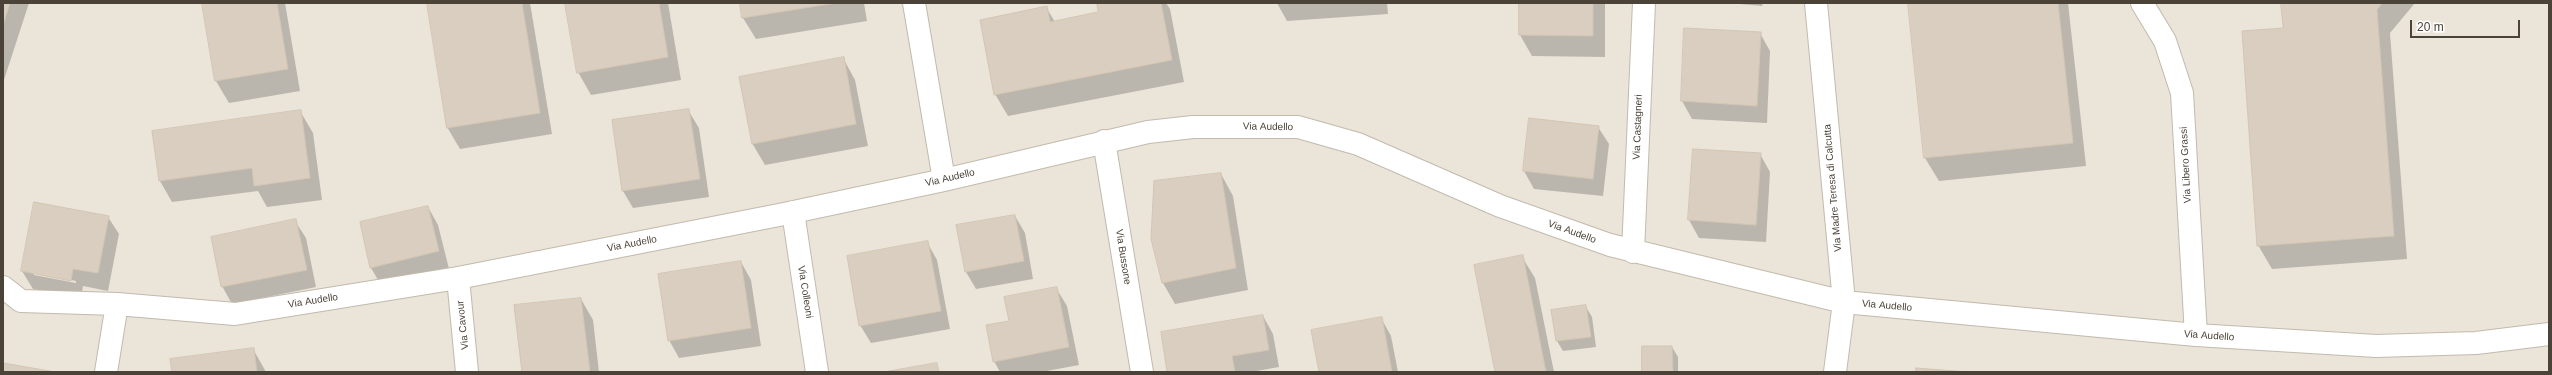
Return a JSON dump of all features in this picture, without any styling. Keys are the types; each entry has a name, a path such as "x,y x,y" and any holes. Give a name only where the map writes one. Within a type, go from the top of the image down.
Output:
{"street":[{"path":"914,3 944,180"},
{"name":"Via Castagneri","path":"1633,252 1644,3"},
{"name":"Via Madre Teresa di Calcutta","path":"1816,3 1844,302 1835,372"},
{"name":"Via Libero Grassi","path":"2142,3 2165,42 2182,93 2196,335"},
{"name":"Via Audello","path":"3,287 20,301 117,304 235,314 458,278 793,212 944,180 1104,141 1148,132 1193,127 1298,127 1358,144 1500,206 1633,252 1844,302 2196,335 2376,346 2476,343 2549,334"},
{"name":"Via Bussone","path":"1104,141 1142,372"},
{"name":"Via Colleoni","path":"793,212 818,372"},
{"name":"Via Cavour","path":"458,278 467,372"},
{"path":"106,372 117,304"}],"shaded area":[{"path":"3,3 2549,3 2549,372 3,372"}],"building":[{"path":"3,3 10,3 3,25"},
{"path":"202,3 277,3 288,69 215,81"},
{"path":"427,3 522,3 540,113 447,128"},
{"path":"565,3 659,3 668,57 577,73"},
{"path":"740,3 836,3 742,18"},
{"path":"1097,3 1161,3 1172,60 994,95 980,20 1047,6 1050,22 1098,12"},
{"path":"1519,3 1593,3 1593,36 1519,35"},
{"path":"1908,3 2058,3 2073,143 1924,158"},
{"path":"2281,3 2382,3 2377,10 2394,236 2257,246 2242,31 2283,28"},
{"path":"1684,28 1761,32 1757,106 1681,101"},
{"path":"844,57 856,124 752,144 739,77"},
{"path":"689,109 700,179 622,191 612,120"},
{"path":"301,110 310,178 254,186 252,168 159,181 152,131"},
{"path":"1529,118 1599,126 1593,179 1523,171"},
{"path":"1693,149 1761,153 1756,225 1688,220"},
{"path":"1221,173 1236,268 1162,283 1151,239 1154,181"},
{"path":"34,202 109,216 98,273 73,269 71,281 21,271"},
{"path":"428,206 439,251 370,268 360,222"},
{"path":"1015,215 1024,261 965,272 956,225"},
{"path":"296,219 307,270 221,287 211,237"},
{"path":"928,241 941,311 859,326 847,256"},
{"path":"1523,255 1546,372 1495,372 1474,265"},
{"path":"741,261 751,328 668,341 658,274"},
{"path":"1057,287 1069,347 993,362 986,325 1009,321 1004,297"},
{"path":"581,298 590,372 522,372 514,305"},
{"path":"1586,305 1591,337 1556,341 1551,310"},
{"path":"1263,315 1269,350 1232,356 1235,372 1167,372 1161,332"},
{"path":"1382,317 1392,372 1319,372 1311,330"},
{"path":"1642,346 1672,346 1673,372 1642,372"},
{"path":"254,348 257,372 172,372 170,359"},
{"path":"3,363 55,372 3,372"},
{"path":"937,363 939,372 884,372"},
{"path":"1916,368 1968,372 1916,372"}]}
